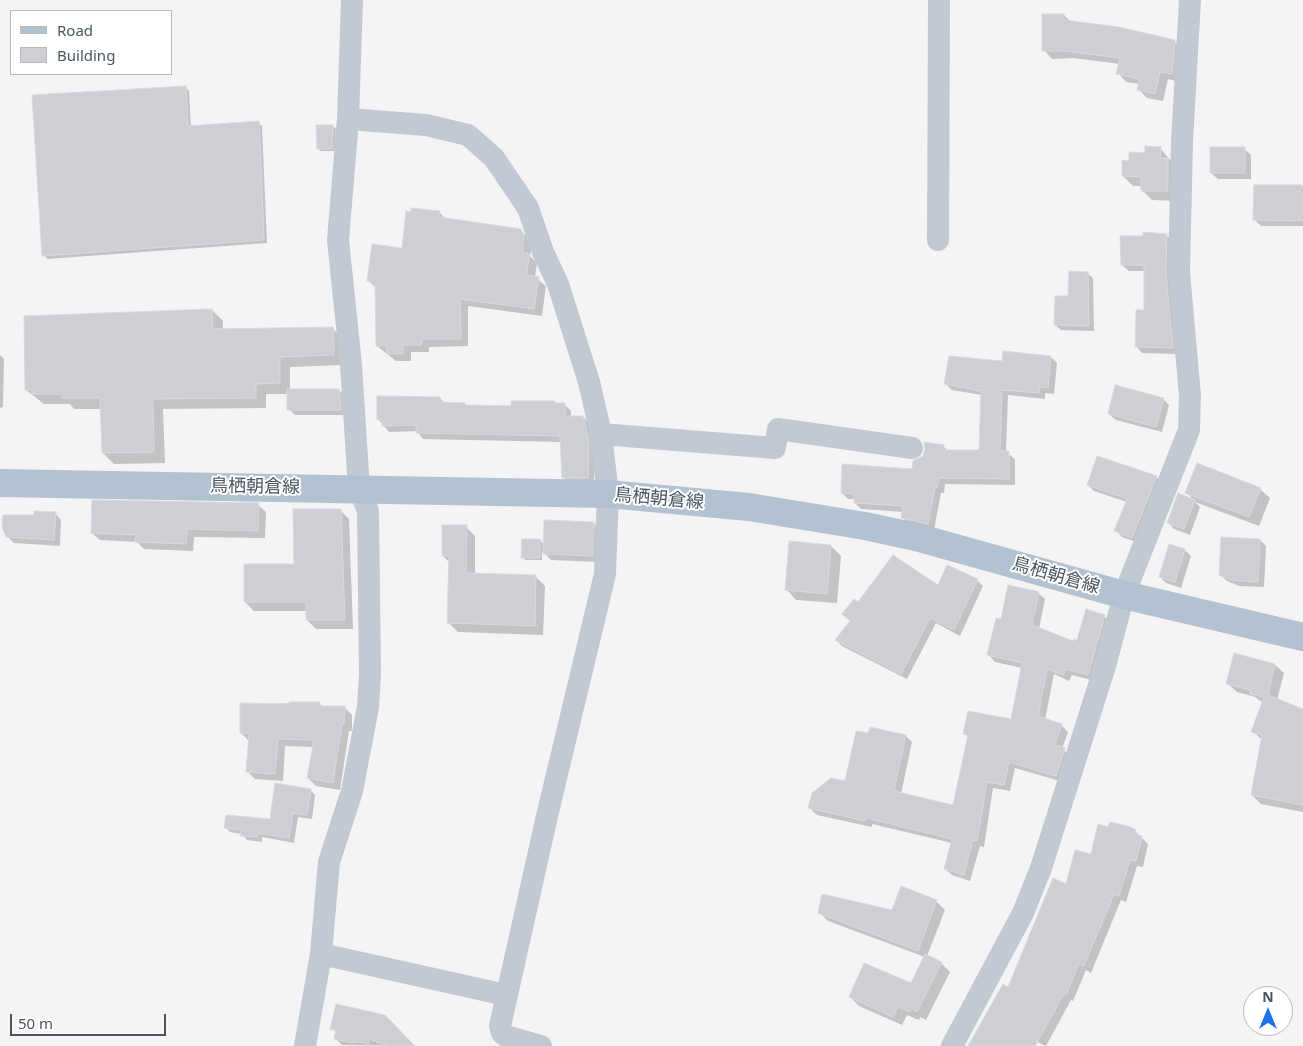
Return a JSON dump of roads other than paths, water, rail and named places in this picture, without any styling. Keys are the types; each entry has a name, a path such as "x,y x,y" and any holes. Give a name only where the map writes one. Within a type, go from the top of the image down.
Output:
{"main road":[{"name":"鳥栖朝倉線","path":"0,484 359,488 608,494 748,507 865,526 953,546 1124,596 1303,637"}],"street":[{"path":"305,1046 321,954 328,862 352,791 368,707 370,674 368,511 359,488 338,240 348,119 352,0"},
{"path":"938,240 939,0"},
{"path":"952,1046 1023,913 1041,868 1105,666 1124,596 1189,430 1190,396 1180,262 1182,132 1190,0"},
{"path":"348,119 426,125 468,135 494,158 528,208 543,252 561,293 588,382 601,434 608,494 605,574 500,1026 502,1033 506,1036 541,1046"},
{"path":"601,434 776,448 778,429 912,448"},
{"path":"321,954 506,996"}]}
